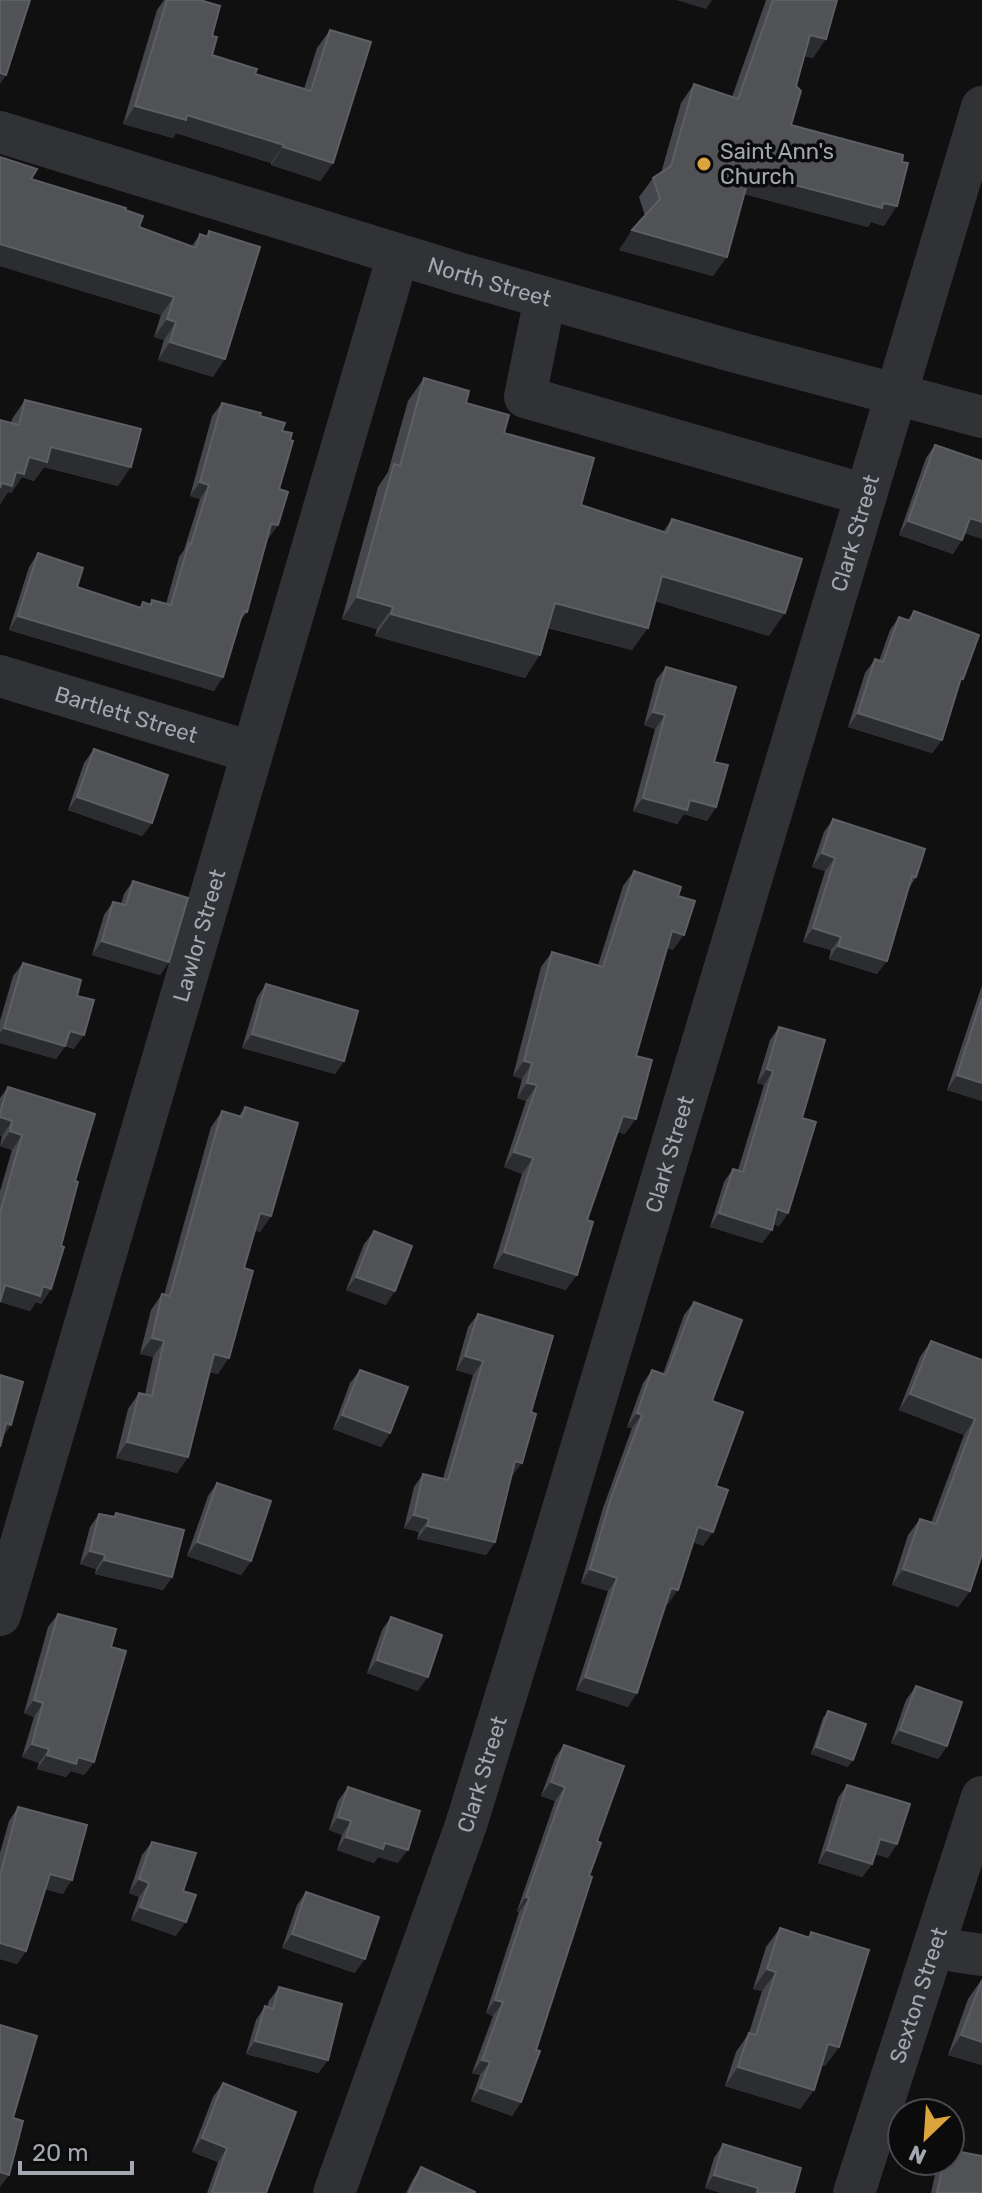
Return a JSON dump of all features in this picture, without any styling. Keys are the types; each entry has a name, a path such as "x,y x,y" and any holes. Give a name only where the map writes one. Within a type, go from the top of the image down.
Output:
{"street":[{"name":"Clark Street","path":"334,2193 466,1825 553,1544 982,107"},
{"name":"North Street","path":"0,132 545,298 982,417"},
{"name":"Lawlor Street","path":"0,1615 398,255"},
{"path":"545,298 525,397 866,495"},
{"name":"Bartlett Street","path":"0,676 251,752"},
{"name":"Sexton Street","path":"854,2193 982,1797"},
{"path":"934,1948 982,1955"}],"building":[{"path":"0,0 30,0 6,75 0,73"},
{"path":"167,0 200,0 220,6 212,36 217,37 212,55 257,69 255,74 311,91 330,30 371,42 333,163 187,115 186,120 135,106"},
{"path":"773,0 837,0 826,39 810,35 796,86 801,91 791,125 903,155 902,162 908,163 897,206 883,203 882,208 750,173 727,257 632,230 660,199 653,178 671,166 694,84 738,99"},
{"path":"0,157 37,169 31,179 126,208 143,216 139,227 196,248 200,234 208,237 209,231 260,247 225,359 170,342 176,322 167,319 174,297 0,244"},
{"path":"424,378 469,391 466,403 509,415 504,433 594,458 581,505 667,533 672,519 802,559 785,613 662,576 648,628 555,603 540,655 391,614 393,607 357,597 394,464 400,466"},
{"path":"25,400 141,429 131,467 51,447 47,462 29,457 24,474 16,472 12,486 2,483 0,488 0,420 19,425"},
{"path":"222,403 285,423 282,431 292,433 290,440 293,441 279,489 288,492 278,525 271,524 247,612 243,611 223,677 18,616 38,553 83,568 77,587 141,608 143,602 151,605 152,600 171,605 209,485 200,482"},
{"path":"935,445 982,461 982,522 970,518 962,540 908,521"},
{"path":"914,611 979,635 961,678 942,740 858,713 875,659 883,662 899,617 910,621"},
{"path":"666,667 736,687 714,762 728,765 716,807 690,800 687,810 643,798 665,715 653,712"},
{"path":"94,749 168,775 152,823 77,797"},
{"path":"833,819 925,849 916,877 912,876 887,961 838,946 841,937 813,928 835,858 822,853"},
{"path":"634,871 681,887 678,896 695,901 684,935 672,931 636,1056 652,1060 636,1119 623,1116 587,1220 593,1222 577,1275 504,1252 533,1158 514,1152 537,1085 527,1083 532,1063 524,1061 552,952 603,967"},
{"path":"133,881 188,898 169,962 102,941 113,902 126,905"},
{"path":"23,963 81,980 77,996 94,1000 84,1035 70,1031 65,1046 4,1028"},
{"path":"266,984 358,1011 344,1061 252,1034"},
{"path":"982,998 982,1083 957,1075"},
{"path":"779,1027 825,1040 802,1118 816,1122 788,1213 777,1209 772,1230 719,1213 733,1169 743,1172 773,1071 767,1069"},
{"path":"8,1087 95,1114 75,1181 78,1182 61,1246 64,1247 51,1289 43,1286 40,1296 5,1285 0,1302 0,1213 22,1135 10,1131 12,1121 0,1117"},
{"path":"245,1107 298,1123 271,1216 260,1213 244,1268 253,1271 229,1358 214,1354 188,1457 127,1442 139,1393 152,1396 164,1341 152,1338 162,1294 170,1296 222,1111 242,1117"},
{"path":"374,1231 412,1246 395,1291 356,1277"},
{"path":"694,1302 742,1320 712,1401 743,1412 716,1486 728,1490 713,1532 698,1527 678,1590 671,1588 637,1693 585,1677 617,1578 590,1569 612,1495 642,1415 637,1413 652,1370 666,1375"},
{"path":"478,1314 553,1336 531,1412 536,1414 522,1463 515,1461 495,1542 427,1526 429,1519 414,1515 423,1474 448,1480 483,1361 465,1356"},
{"path":"931,1341 982,1360 982,1554 970,1591 903,1569 920,1519 936,1524 975,1419 910,1394"},
{"path":"360,1370 408,1387 390,1433 342,1415"},
{"path":"0,1375 23,1382 11,1425 6,1423 0,1447"},
{"path":"217,1483 271,1501 251,1561 197,1542"},
{"path":"116,1513 184,1530 172,1577 104,1560 105,1555 90,1551 99,1514 115,1517"},
{"path":"58,1614 116,1629 111,1647 126,1651 94,1762 78,1757 76,1764 47,1755 49,1749 32,1744 43,1703 34,1700"},
{"path":"391,1617 442,1635 428,1677 377,1660"},
{"path":"916,1686 962,1702 947,1746 900,1730"},
{"path":"828,1711 866,1724 853,1760 816,1747"},
{"path":"564,1745 624,1766 597,1841 601,1843 589,1876 592,1877 536,2050 540,2051 521,2102 480,2088 490,2062 482,2060 503,2002 495,2000 529,1898 526,1897 565,1787 551,1782"},
{"path":"847,1785 910,1804 897,1844 880,1839 872,1864 827,1850"},
{"path":"348,1787 420,1811 408,1850 385,1843 383,1849 346,1837 351,1821 338,1817"},
{"path":"18,1807 87,1825 72,1880 50,1874 26,1951 0,1943 0,1876"},
{"path":"152,1842 196,1853 183,1891 196,1895 186,1922 140,1907 149,1883 139,1879"},
{"path":"306,1892 379,1917 365,1959 292,1934"},
{"path":"780,1928 810,1938 811,1932 869,1950 839,2047 828,2044 814,2090 738,2067 749,2033 756,2035 776,1972 767,1969"},
{"path":"982,1980 982,2042 961,2035"},
{"path":"279,1987 342,2004 328,2060 255,2041 265,2006 273,2009"},
{"path":"0,2025 37,2036 13,2118 23,2121 9,2175 0,2172"},
{"path":"223,2083 296,2112 266,2193 212,2192 227,2148 202,2138"},
{"path":"723,2144 801,2168 794,2193 757,2193 758,2188 714,2175"},
{"path":"966,2153 982,2156 982,2193 937,2193 940,2177 966,2177"},
{"path":"421,2167 475,2192 475,2193 409,2193"}],"place":[{"name":"Saint Ann's Church","path":"704,164"}]}
